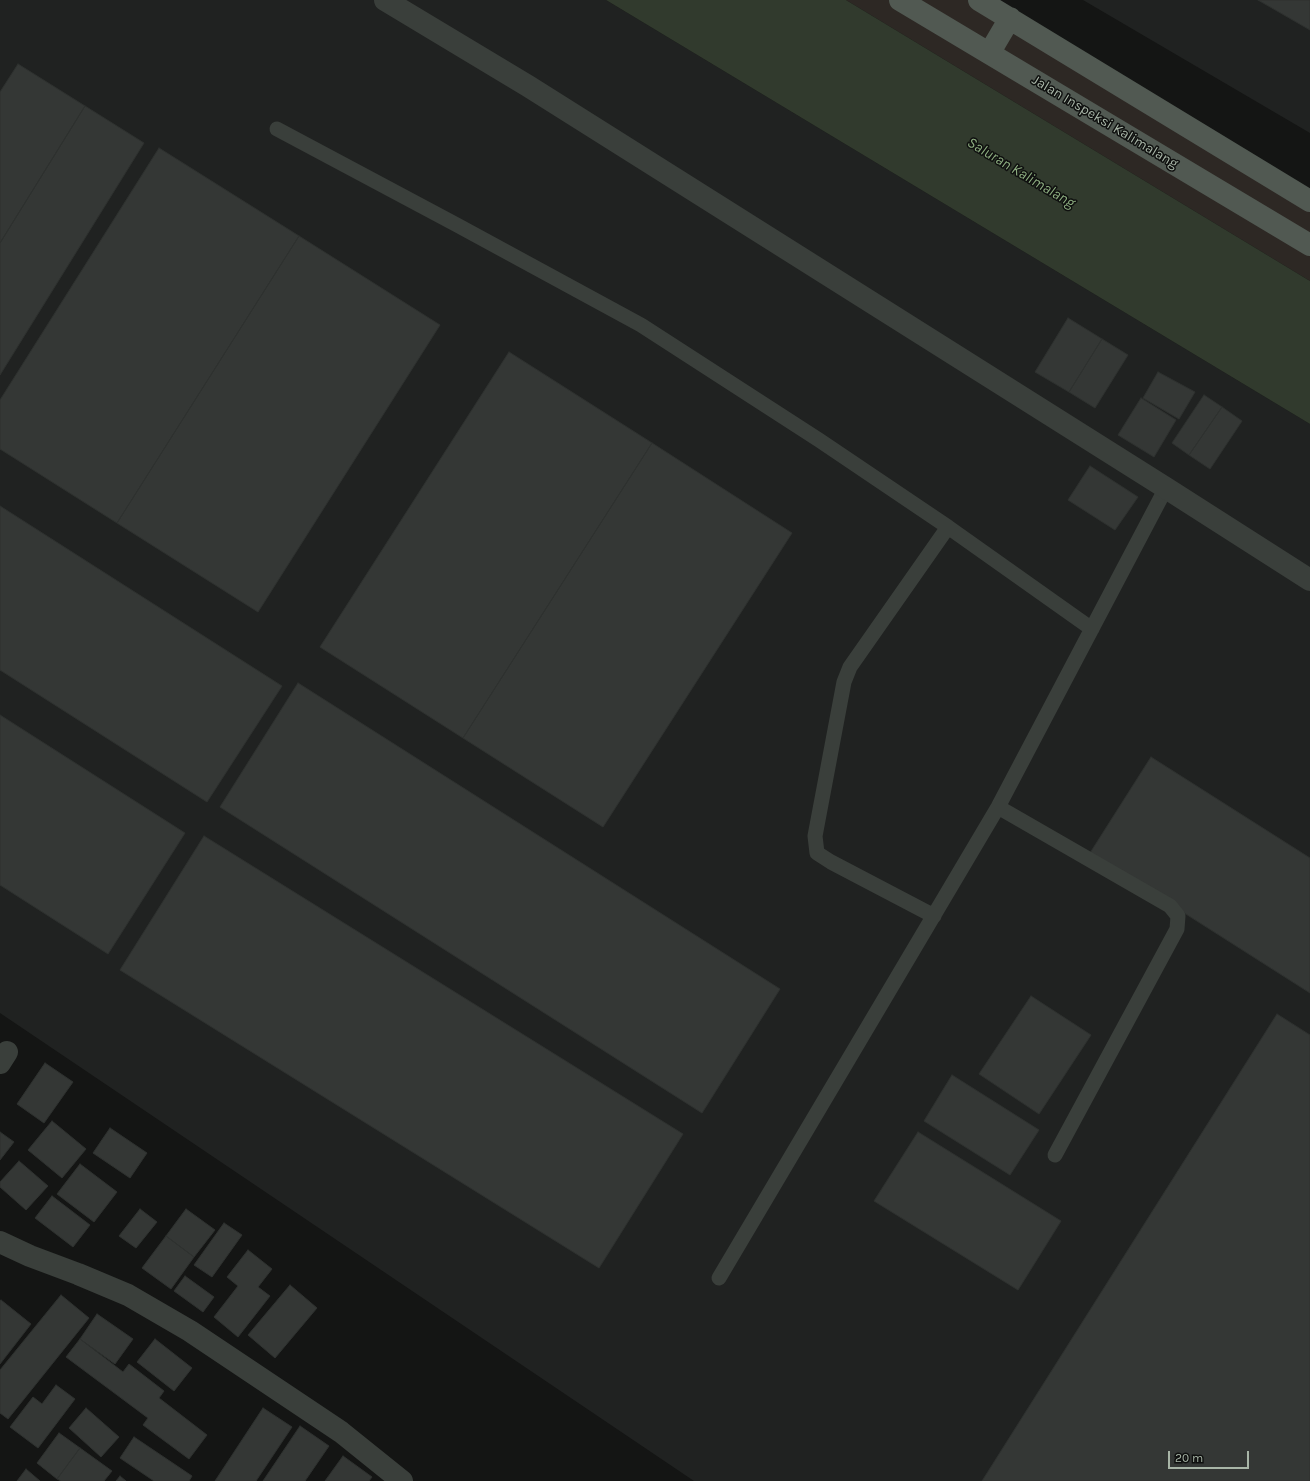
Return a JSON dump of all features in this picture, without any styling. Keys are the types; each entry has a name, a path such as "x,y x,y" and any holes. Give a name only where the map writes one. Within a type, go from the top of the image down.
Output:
{"main road":[{"name":"Jalan Inspeksi Kalimalang","path":"900,0 990,52 1310,245"},
{"path":"979,0 1310,201"},
{"path":"990,52 1010,18"}],"street":[{"path":"386,0 528,86 1310,580"},
{"path":"0,1242 30,1256 128,1295 190,1331 341,1432 402,1481"}],"lane":[{"path":"277,130 457,225 641,325 819,440 948,527 1092,629"},
{"path":"719,1278 998,807 1166,488"},
{"path":"934,916 821,856 817,853 815,836 844,682 850,667 948,527"},
{"path":"998,807 1170,906 1178,916 1177,929 1055,1155"}],"shaded area":[{"path":"0,0 606,0 1310,424 1310,1481 694,1481 0,1013"},
{"path":"846,0 979,0 1310,201 1310,281"},
{"path":"1083,0 1310,0 1310,133"}],"water":[{"name":"Saluran Kalimalang","path":"606,0 846,0 1310,281 1310,424"}],"building":[{"path":"1258,0 1310,0 1310,30"},
{"path":"18,64 85,106 0,243 0,92"},
{"path":"85,106 144,143 0,375 0,243"},
{"path":"159,148 299,236 117,523 0,449 0,400"},
{"path":"299,236 440,325 258,612 117,523"},
{"path":"1068,318 1102,339 1069,392 1035,372"},
{"path":"1102,339 1128,355 1095,408 1069,392"},
{"path":"509,352 652,443 463,738 320,647"},
{"path":"1158,372 1195,392 1179,419 1143,398"},
{"path":"1204,395 1222,407 1189,455 1172,443"},
{"path":"1141,398 1176,420 1154,457 1118,435"},
{"path":"1222,407 1242,421 1210,469 1189,455"},
{"path":"652,443 792,533 603,827 463,738"},
{"path":"1090,466 1138,497 1115,530 1068,500"},
{"path":"0,506 282,686 207,802 0,670"},
{"path":"298,683 780,989 702,1113 220,807"},
{"path":"0,715 185,833 108,954 0,885"},
{"path":"1151,757 1310,858 1310,993 1090,853"},
{"path":"204,836 683,1134 599,1268 120,970"},
{"path":"1031,996 1091,1035 1039,1114 979,1074"},
{"path":"1277,1014 1310,1035 1310,1481 982,1481"},
{"path":"45,1063 73,1082 44,1123 17,1104"},
{"path":"952,1075 1039,1130 1010,1175 924,1121"},
{"path":"52,1121 86,1149 62,1178 28,1150"},
{"path":"110,1128 147,1153 130,1178 93,1153"},
{"path":"0,1132 14,1142 0,1160"},
{"path":"918,1132 1061,1221 1018,1290 874,1201"},
{"path":"19,1161 48,1186 26,1210 0,1187 0,1182"},
{"path":"80,1164 117,1192 94,1222 57,1194"},
{"path":"52,1196 90,1225 73,1247 35,1218"},
{"path":"140,1209 157,1222 136,1248 119,1236"},
{"path":"186,1209 215,1230 194,1257 166,1236"},
{"path":"224,1223 242,1235 212,1277 194,1265"},
{"path":"166,1236 194,1257 171,1289 142,1268"},
{"path":"248,1250 272,1269 258,1287 270,1296 238,1337 214,1317 238,1286 227,1277"},
{"path":"185,1276 214,1297 203,1312 174,1291"},
{"path":"290,1285 317,1308 275,1358 248,1335"},
{"path":"61,1295 89,1318 8,1419 0,1413 0,1370"},
{"path":"1,1300 31,1324 0,1364 0,1301"},
{"path":"97,1314 133,1339 115,1364 80,1339"},
{"path":"80,1339 123,1372 129,1364 164,1391 159,1398 207,1435 189,1459 143,1425 148,1418 66,1357"},
{"path":"155,1339 192,1368 174,1391 137,1362"},
{"path":"56,1385 75,1399 38,1448 10,1427 33,1397 42,1404"},
{"path":"86,1408 119,1437 101,1457 69,1428"},
{"path":"263,1408 292,1427 256,1481 215,1481"},
{"path":"300,1426 329,1446 305,1481 263,1481"},
{"path":"59,1433 80,1448 57,1479 37,1463"},
{"path":"134,1437 192,1476 189,1481 154,1481 120,1458"},
{"path":"80,1448 112,1471 104,1481 61,1481 57,1479"},
{"path":"343,1456 372,1477 369,1481 325,1481"},
{"path":"26,1469 40,1481 17,1481"},
{"path":"120,1476 126,1481 116,1481"}]}
